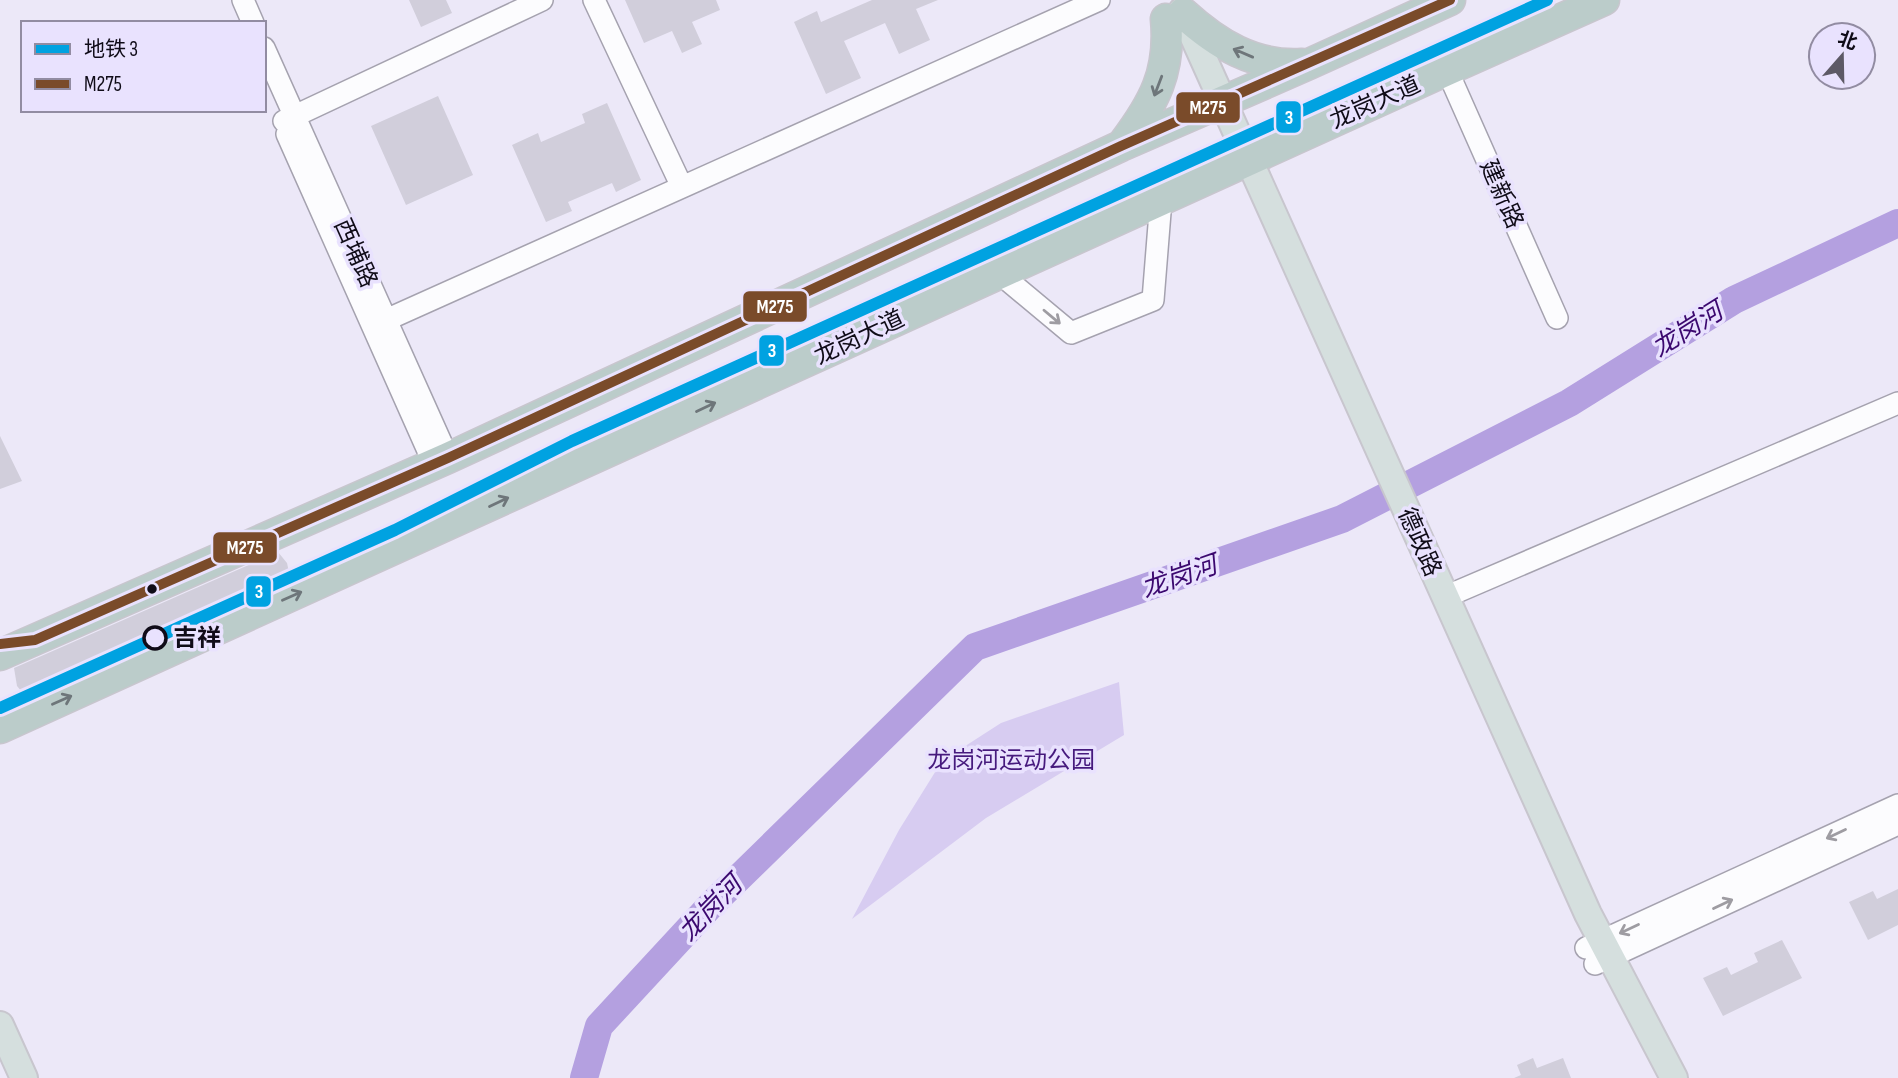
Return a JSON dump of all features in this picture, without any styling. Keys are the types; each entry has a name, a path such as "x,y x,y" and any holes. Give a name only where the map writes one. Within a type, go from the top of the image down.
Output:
{"highway":[{"path":"0,655 441,461 1121,146 1450,0"},
{"name":"龙岗大道","path":"0,727 1604,0"},
{"path":"1171,8 1224,46 1248,56 1286,65 1309,64"},
{"path":"1121,146 1147,111 1157,90 1165,66 1171,8"},
{"path":"0,644 35,640"}],"main road":[{"name":"德政路","path":"1171,8 1417,556 1572,920 1598,952 1674,1078"},
{"name":"德政路","path":"1417,556 1445,597 1582,902 1598,952 1654,1078"},
{"path":"0,1025 24,1078"}],"street":[{"path":"227,0 236,21"},
{"path":"243,0 252,21"},
{"path":"288,119 542,0"},
{"path":"594,0 682,187"},
{"path":"386,320 1099,0"},
{"name":"西埔路","path":"266,54 288,119 441,461"},
{"name":"建新路","path":"1447,70 1557,318"},
{"name":"西埔路","path":"266,87 288,119 386,320 441,461"},
{"path":"999,273 1071,333 1153,300 1161,200"},
{"path":"1445,597 1898,403"},
{"path":"1598,952 1898,805"},
{"path":"1598,952 1898,824"}],"green space":[{"name":"龙岗河运动公园","path":"1119,682 1124,735 986,818 852,919 899,830 942,761 1001,723"}],"building":[{"path":"409,0 446,0 452,13 421,27"},
{"path":"625,0 716,0 720,10 692,22 702,44 682,53 672,31 644,43"},
{"path":"872,0 938,0 916,9 930,40 899,54 885,23 844,41 861,78 826,94 794,22 817,11 821,22"},
{"path":"438,96 473,175 406,205 371,126"},
{"path":"607,103 641,180 616,192 612,183 568,202 572,211 546,222 512,145 538,133 541,142 585,123 582,114"},
{"path":"0,436 22,481 0,489"},
{"path":"278,552 287,563 290,577 26,697 17,686 14,668"},
{"path":"1898,889 1898,925 1868,940 1849,902 1873,891 1877,899"},
{"path":"1782,940 1802,978 1723,1016 1703,978 1727,967 1731,975 1758,962 1754,953"},
{"path":"1533,1058 1537,1068 1563,1058 1571,1078 1514,1078 1521,1075 1517,1065"}],"waterway":[{"name":"龙岗河","path":"584,1078 599,1026 711,905 975,647 1342,519 1569,403 1734,300 1898,223"}],"metro line":[{"name":"3","path":"0,708 395,530 572,441 1547,0"}],"transit line":[{"name":"M275","path":"0,644 35,640 448,458 1121,146 1450,0"}],"place":[{"name":"吉祥","path":"155,638"}]}
